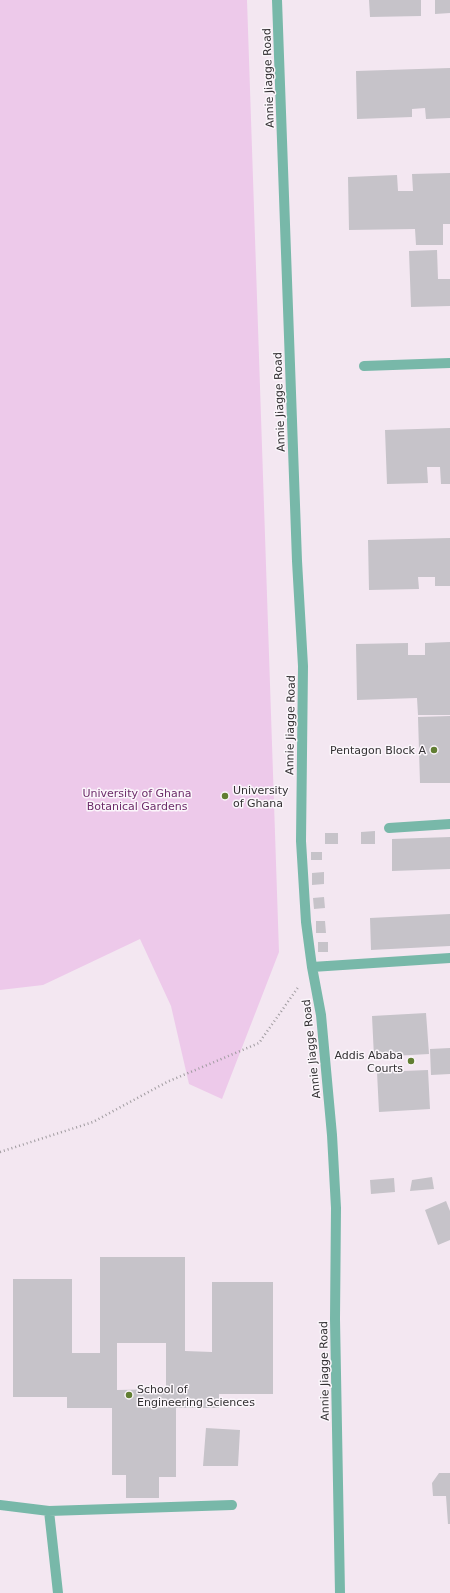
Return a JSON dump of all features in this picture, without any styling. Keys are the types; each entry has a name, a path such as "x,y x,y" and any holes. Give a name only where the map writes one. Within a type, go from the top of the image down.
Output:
{"street":[{"name":"Annie Jiagge Road","path":"277,0 297,561 303,666 301,841 306,922 312,968 321,1015 332,1135 336,1208 335,1319 340,1593"},
{"path":"364,366 450,363"},
{"path":"389,828 450,824"},
{"path":"312,968 450,958"},
{"path":"0,1505 49,1511 232,1505"},
{"path":"49,1511 58,1593"}],"path":[{"path":"0,1152 93,1122 168,1082 259,1043 312,968"}],"shaded area":[{"name":"University of Ghana","path":"0,0 450,0 450,1593 0,1593"}],"green space":[{"name":"University of Ghana Botanical Gardens","path":"0,0 247,0 279,952 222,1099 189,1084 171,1006 140,939 43,985 0,990"}],"building":[{"path":"369,0 421,0 421,16 370,17"},
{"path":"435,0 450,0 450,13 435,14"},
{"path":"450,68 450,118 426,119 425,108 412,109 412,117 357,119 356,71"},
{"path":"450,173 450,224 443,224 443,245 416,245 415,229 349,230 348,177 397,175 398,191 413,191 412,174"},
{"path":"437,250 438,279 450,279 450,306 411,307 409,251"},
{"path":"450,428 450,484 441,484 440,467 427,467 428,483 387,484 385,430"},
{"path":"450,538 450,586 435,586 435,577 418,577 419,589 369,590 368,540"},
{"path":"450,642 450,715 418,715 417,698 357,700 356,644 408,643 408,655 425,655 425,643"},
{"name":"Pentagon Block A","path":"450,716 450,783 420,783 418,717"},
{"path":"375,831 375,844 361,844 361,832"},
{"path":"325,833 338,833 338,844 325,844"},
{"path":"450,837 450,869 392,871 392,839"},
{"path":"311,852 322,852 322,860 311,860"},
{"path":"324,872 324,884 312,885 312,873"},
{"path":"324,897 325,908 314,909 313,898"},
{"path":"450,914 450,946 371,950 370,918"},
{"path":"316,921 325,921 326,933 316,933"},
{"path":"318,942 328,942 328,952 318,952"},
{"path":"426,1013 429,1054 374,1057 372,1016"},
{"path":"450,1048 450,1074 431,1075 430,1049"},
{"path":"428,1070 430,1109 379,1112 377,1072"},
{"path":"432,1177 434,1189 410,1191 412,1180"},
{"path":"394,1178 395,1192 371,1194 370,1180"},
{"path":"446,1201 450,1211 450,1240 438,1245 425,1210"},
{"name":"School of Engineering Sciences","path":"100,1257 185,1257 185,1351 212,1352 212,1282 273,1282 273,1394 219,1394 219,1408 176,1408 176,1477 159,1477 159,1498 126,1498 126,1475 112,1475 112,1408 67,1408 67,1397 13,1397 13,1279 72,1279 72,1353 100,1353","holes":["117,1343 166,1343 166,1389 117,1390"]},
{"path":"206,1428 240,1430 238,1466 203,1466"},
{"path":"439,1473 450,1473 450,1524 448,1524 446,1496 433,1496 432,1483"}],"place":[{"name":"Pentagon Block A","path":"434,750"},
{"name":"University of Ghana","path":"225,796"},
{"name":"Addis Ababa Courts","path":"411,1061"},
{"name":"School of Engineering Sciences","path":"129,1395"}]}
